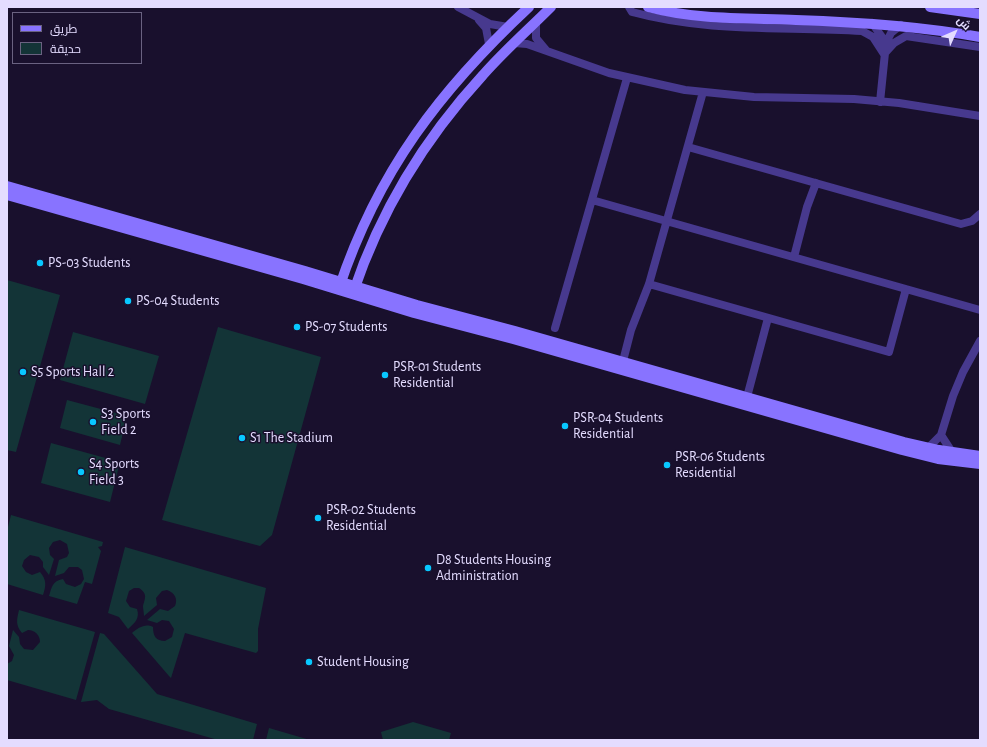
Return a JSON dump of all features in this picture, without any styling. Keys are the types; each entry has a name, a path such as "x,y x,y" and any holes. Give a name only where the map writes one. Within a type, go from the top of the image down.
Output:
{"main road":[{"path":"339,286 362,227 400,156 439,100 489,44 529,7"},
{"path":"354,291 382,224 401,187 423,150 459,102 514,44 552,7"},
{"path":"648,7 680,14 715,18 901,25 980,37"},
{"path":"930,7 948,8 980,14"},
{"path":"7,186 354,291 902,450 938,459 980,464"},
{"path":"7,195 339,286"},
{"path":"354,291 623,362 928,448 980,456"}],"street":[{"path":"458,7 479,19 496,26 508,27"},
{"path":"629,7 632,12 657,19 704,26 862,31 873,37 884,52"},
{"path":"479,19 486,28 489,44"},
{"path":"534,47 536,38 536,22"},
{"path":"872,23 882,37 884,52"},
{"path":"880,102 884,52 888,37 901,25"},
{"path":"884,52 894,43 906,36 980,46"},
{"path":"536,38 544,48 552,54"},
{"path":"514,44 534,47 627,78 703,92 754,97 837,98 880,102 980,116"},
{"path":"555,328 627,78"},
{"path":"623,362 631,330 649,284 703,92"},
{"path":"688,147 960,224 972,221 980,214"},
{"path":"794,257 807,207 816,183"},
{"path":"592,200 667,220 980,310"},
{"path":"649,284 888,352 906,289"},
{"path":"747,397 768,318"},
{"path":"928,448 941,436 954,396 966,366 980,341"},
{"path":"941,436 952,452"}],"green space":[{"name":"S5 Sports Hall 2","path":"7,280 60,295 16,452 7,450"},
{"name":"S1 The Stadium","path":"218,327 321,357 272,535 260,546 162,520"},
{"path":"73,332 159,356 145,404 60,380"},
{"name":"S3 Sports Field 2","path":"67,400 127,416 120,445 60,428"},
{"name":"S4 Sports Field 3","path":"51,443 120,462 110,502 41,483"},
{"path":"11,515 103,542 102,546 98,547 101,551 92,584 85,582 77,604 49,596 53,585 59,580 63,579 66,584 75,587 81,584 84,579 82,570 78,567 69,567 64,573 55,576 59,560 67,557 69,553 67,544 60,540 53,542 49,548 50,555 54,559 49,575 43,567 43,562 39,557 30,555 24,560 22,566 26,572 32,575 40,572 45,583 43,595 7,584 7,531"},
{"path":"125,547 266,588 258,629 258,651 256,653 185,633 171,678 132,633 144,626 150,626 153,627 154,635 159,640 165,641 172,637 174,629 169,621 162,620 157,623 147,620 160,609 168,611 175,606 176,599 174,595 167,590 162,591 156,598 157,605 144,616 144,592 139,588 134,588 129,591 126,601 130,607 137,609 138,615 135,622 128,629 119,617 108,613"},
{"path":"19,610 95,632 76,700 7,680 7,664 12,661 14,655 9,646 13,630 19,637 20,644 24,649 33,650 40,642 38,635 35,632 28,630 22,633 18,627 17,622"},
{"path":"100,633 104,634 157,694 257,724 253,740 218,740 109,709 97,700 81,702"},
{"path":"413,722 451,733 449,740 383,740 381,732"},
{"path":"269,728 310,740 266,740"}],"place":[{"name":"PS-03 Students","path":"40,263"},
{"name":"PS-04 Students","path":"128,301"},
{"name":"PS-07 Students","path":"297,327"},
{"name":"S5 Sports Hall 2","path":"23,372"},
{"name":"PSR-01 Students Residential","path":"385,375"},
{"name":"S3 Sports Field 2","path":"93,422"},
{"name":"PSR-04 Students Residential","path":"565,426"},
{"name":"S1 The Stadium","path":"242,438"},
{"name":"PSR-06 Students Residential","path":"667,465"},
{"name":"S4 Sports Field 3","path":"81,472"},
{"name":"PSR-02 Students Residential","path":"318,518"},
{"name":"D8 Students Housing Administration","path":"428,568"},
{"name":"Student Housing","path":"309,662"}]}
